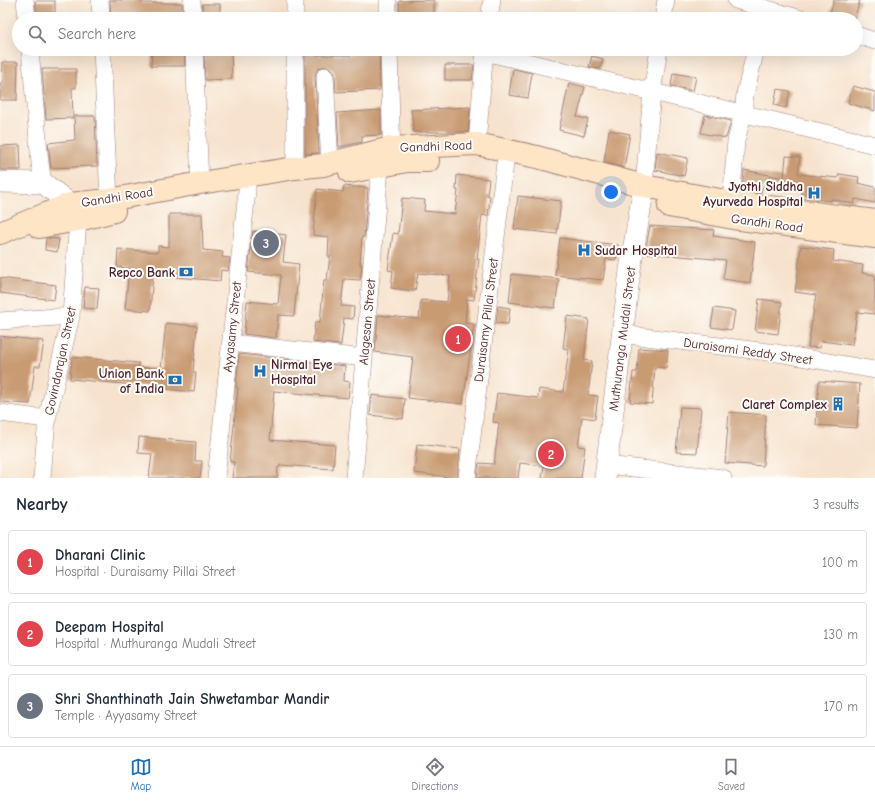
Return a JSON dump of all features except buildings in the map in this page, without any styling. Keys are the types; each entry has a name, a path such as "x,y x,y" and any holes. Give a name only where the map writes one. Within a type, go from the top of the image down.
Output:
{"main road":[{"name":"Gandhi Road","path":"74,212 118,210 247,184 477,144 537,157 643,194 731,202 875,221"},
{"name":"Gandhi Road","path":"0,234 109,200 200,183 247,184 295,168 388,159 407,161 476,159 505,163 573,180 643,194 733,218 875,237"}],"street":[{"path":"25,0 26,12"},
{"path":"100,0 100,12"},
{"path":"192,0 193,12"},
{"path":"295,0 295,12"},
{"path":"388,0 388,12"},
{"path":"490,12 492,0"},
{"path":"664,12 666,0"},
{"path":"736,0 774,12"},
{"path":"863,37 875,41"},
{"path":"31,56 40,163 44,183 74,212"},
{"path":"102,56 109,200"},
{"path":"194,56 200,183"},
{"path":"295,56 295,168"},
{"name":"Alagesan Street","path":"354,478 364,358 388,159 389,56"},
{"path":"477,144 484,56"},
{"path":"509,56 875,145"},
{"path":"643,194 652,92 658,56"},
{"path":"731,202 736,141 754,56"},
{"path":"325,76 330,164"},
{"name":"Duraisamy Pillai Street","path":"467,478 505,163"},
{"path":"0,182 44,183"},
{"name":"Ayyasamy Street","path":"216,478 247,184"},
{"name":"Muthuranga Mudali Street","path":"605,471 621,334 643,194"},
{"name":"Govindarajan Street","path":"42,478 47,419 71,316 74,212"},
{"path":"0,321 71,316"},
{"name":"Duraisami Reddy Street","path":"621,334 776,353 875,370"},
{"path":"230,343 364,358"},
{"path":"0,414 47,419"},
{"path":"605,471 723,478"}],"place":[{"name":"Jyothi Siddha Ayurveda Hospital","path":"814,193"},
{"name":"Shri Shanthinath Jain Shwetambar Mandir","path":"266,243"},
{"name":"Sudar Hospital","path":"584,250"},
{"name":"Repco Bank","path":"186,272"},
{"name":"Dharani Clinic","path":"458,339"},
{"name":"Nirmal Eye Hospital","path":"260,371"},
{"name":"Union Bank of India","path":"175,380"},
{"name":"Claret Complex","path":"838,404"},
{"name":"Deepam Hospital","path":"551,454"}]}
